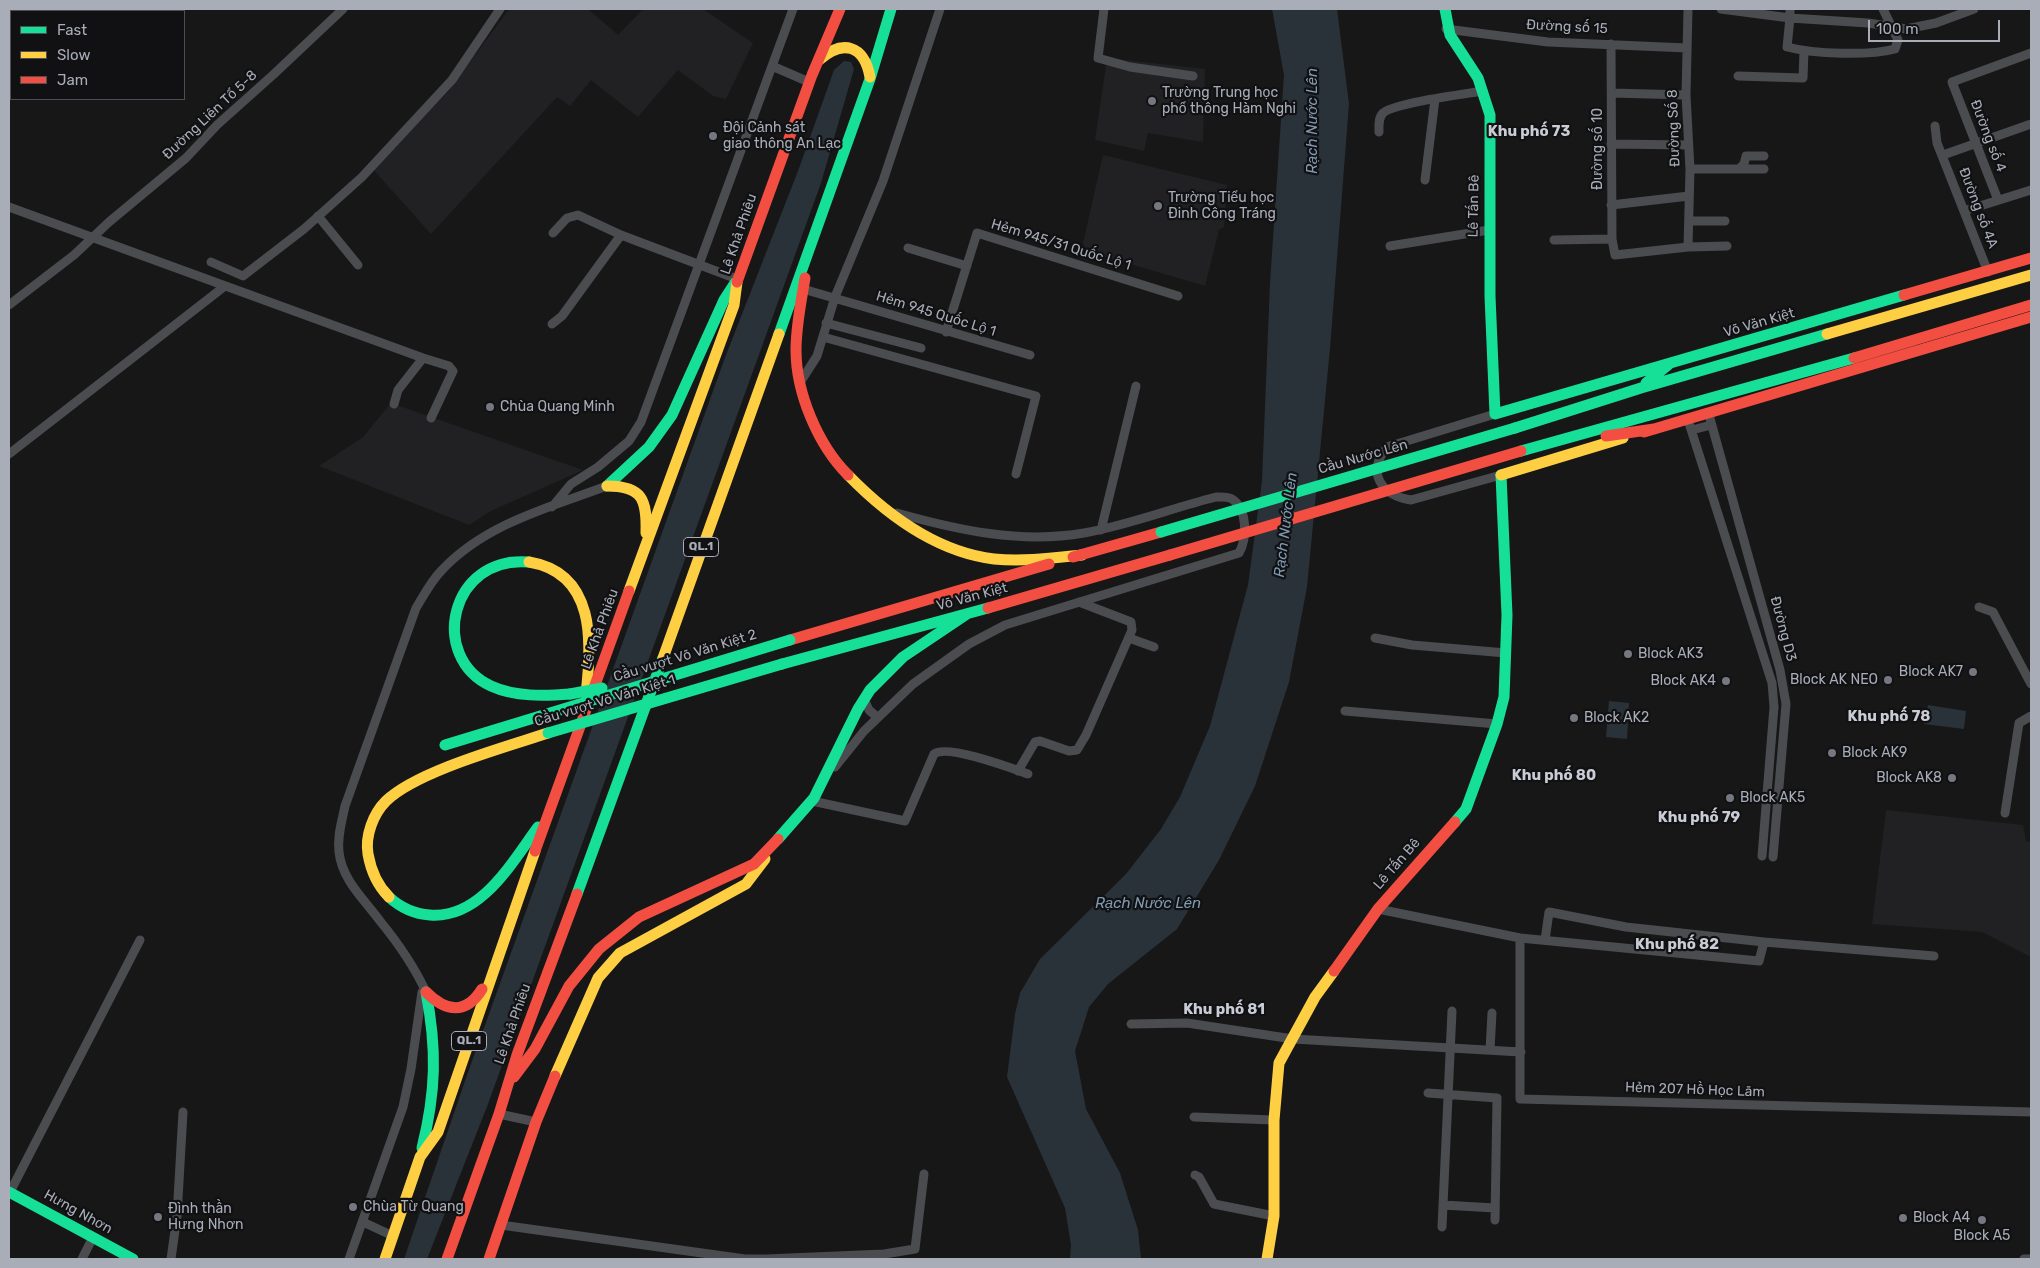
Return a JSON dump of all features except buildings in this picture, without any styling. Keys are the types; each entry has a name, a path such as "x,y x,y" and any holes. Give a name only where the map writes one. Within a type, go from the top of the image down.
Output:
{"main road":[{"name":"Lê Khả Phiêu","path":"385,1259 420,1157 438,1132 546,818 734,305 737,280 810,82 840,9"},
{"name":"Lê Khả Phiêu","path":"447,1259 499,1114 516,1055 609,809 870,79 891,9"},
{"name":"Lê Tấn Bê","path":"1445,9 1446,29 1457,50 1473,68 1483,91 1490,115 1489,230 1495,414"},
{"path":"818,61 832,50 851,48 860,52 866,60 870,79"},
{"path":"809,246 796,351 805,401 813,426 842,472 859,490 886,510 924,536 938,543 983,557 1014,560 1082,554"},
{"name":"Võ Văn Kiệt","path":"1495,414 2031,258"},
{"path":"1641,388 2031,275"},
{"path":"607,486 649,447 672,415 724,300 737,280"},
{"path":"1550,443 1806,372 2031,305"},
{"path":"1550,443 1690,425 1710,420 1882,360 2031,317"},
{"path":"1641,388 1668,365"},
{"name":"Cầu Nước Lên","path":"1161,532 1515,428 1641,388"},
{"path":"1501,474 1654,429"},
{"name":"Võ Văn Kiệt","path":"782,664 967,614 1550,443"},
{"name":"Lê Tấn Bê","path":"1266,1259 1274,1216 1274,1120 1280,1063 1315,997 1378,909 1466,809 1497,724 1504,697 1507,606 1501,474"},
{"path":"607,486 627,486 639,493 645,501 647,512 644,553"},
{"name":"Võ Văn Kiệt","path":"790,640 1161,532"},
{"path":"585,710 589,644 585,609 573,585 553,568 520,560 498,564 477,576 460,598 454,626 455,641 469,668 490,686 520,694 554,695 633,682 790,640"},
{"path":"489,1259 536,1122 598,978 620,953 649,935 746,884 812,800 824,781 864,699 886,672 903,657 967,614"},
{"name":"Cầu vượt Võ Văn Kiệt 2","path":"445,745 790,640"},
{"name":"Cầu vượt Võ Văn Kiệt 1","path":"546,818 497,882 465,908 451,913 423,915 407,910 393,903 373,878 366,847 368,832 373,818 385,801 408,785 435,771 548,733 782,664"},
{"path":"509,1084 534,1049 569,986 599,949 639,918 754,864 786,831"},
{"path":"424,988 435,1002 445,1007 456,1010 466,1008 480,995 496,964"},
{"path":"420,1157 436,1078 436,1049 424,988"},
{"name":"Hưng Nhơn","path":"9,1192 133,1259"}],"street":[{"name":"Đường Liên Tổ 5-8","path":"9,305 74,255 186,158 216,125 343,9"},
{"path":"9,454 228,288 318,216 362,177 452,80 500,9"},
{"path":"552,507 571,484 598,467 635,434 647,408 792,9"},
{"path":"801,381 817,356 835,297 883,181 940,9"},
{"path":"1104,9 1098,58 1130,67 1193,76"},
{"name":"Đường Số 8","path":"1688,9 1686,95 1690,169 1688,247"},
{"path":"1721,9 1790,13 1906,29 1936,23 1974,9"},
{"path":"1790,13 1787,47 1804,51 1882,53 1895,49 1898,40 1883,9"},
{"name":"Đường số 15","path":"1446,29 1538,41 1687,48"},
{"name":"Đường số 10","path":"1612,44 1612,239 1615,255 1688,247"},
{"path":"1738,76 1803,78 1804,51"},
{"name":"Đường số 4","path":"1998,200 1952,82 2031,53"},
{"path":"772,66 810,82"},
{"path":"1379,132 1379,119 1382,113 1396,107 1483,91"},
{"path":"1612,93 1686,95"},
{"path":"1425,180 1435,99"},
{"path":"1943,155 2031,124"},
{"name":"Đường số 4A","path":"1935,126 1937,143 1988,272"},
{"path":"1611,144 1688,145"},
{"path":"1739,169 1744,164 1746,156 1764,156"},
{"path":"1690,169 1764,170"},
{"path":"1964,211 2031,190"},
{"path":"1612,205 1689,196"},
{"path":"9,207 228,288 449,366 453,371 431,418"},
{"path":"553,234 567,218 578,215 621,235 737,280"},
{"path":"318,216 358,266"},
{"path":"1689,221 1725,221"},
{"path":"1390,246 1489,230"},
{"name":"Hẻm 945/31 Quốc Lộ 1","path":"946,332 977,233 1178,296"},
{"path":"552,324 562,316 621,235"},
{"path":"1554,240 1612,239"},
{"path":"1688,247 1727,246"},
{"path":"908,248 967,266"},
{"path":"212,262 243,276"},
{"name":"Hẻm 945 Quốc Lộ 1","path":"803,289 1030,355"},
{"path":"826,323 921,348"},
{"path":"823,338 1036,396 1016,474"},
{"path":"394,404 398,390 423,358"},
{"path":"1101,530 1136,386"},
{"path":"1495,414 1387,447 1381,455 1377,469 1386,492 1397,498 1417,499 1501,474"},
{"name":"Đường D3","path":"1710,420 1780,670 1786,704 1773,857"},
{"name":"Đường D3","path":"1690,425 1772,683 1774,707 1762,856"},
{"path":"349,1259 406,1097 424,988 404,953 355,891 345,872 339,854 338,839 344,806 416,608 443,569 493,531 607,486"},
{"path":"824,781 877,718 913,684 969,644 1005,625 1238,554 1244,545 1245,524 1238,504 1230,497 1216,497 1101,530 1031,538 964,529 886,510"},
{"path":"924,536 922,527 927,521"},
{"path":"1018,771 1035,742 1040,741 1069,751 1077,750 1086,735 1129,638 1133,626 1131,622 1079,602"},
{"path":"1980,606 1993,612 2031,684"},
{"path":"1129,638 1154,647"},
{"path":"1375,638 1412,645 1506,653"},
{"path":"864,699 869,710 877,718"},
{"path":"1345,711 1497,724"},
{"path":"2006,813 2019,723 2031,716"},
{"path":"812,800 901,822 905,821 934,754 938,750 954,752 1028,774"},
{"path":"1378,909 1520,938 1759,961 1764,942"},
{"path":"1545,940 1549,912 1626,927 1764,942 1934,956"},
{"name":"Hẻm 207 Hồ Học Lãm","path":"1520,938 1520,1099 2031,1112"},
{"path":"9,1192 140,940"},
{"path":"1442,1227 1452,1011"},
{"path":"1490,1050 1492,1013"},
{"path":"1131,1024 1187,1023 1293,1039 1521,1052"},
{"path":"1428,1093 1497,1098 1495,1220"},
{"path":"171,1259 177,1216 183,1112"},
{"path":"499,1114 536,1122"},
{"path":"1194,1117 1274,1120"},
{"path":"501,1225 745,1259 884,1257 914,1249 924,1174"},
{"path":"1195,1175 1199,1177 1214,1204 1274,1216"},
{"path":"1443,1205 1495,1208"},
{"path":"363,1222 393,1236"},
{"path":"82,1259 93,1237"},
{"path":"2024,1259 2031,1259"}],"shaded area":[{"path":"509,9 588,9 618,35 643,9 703,9 753,43 726,99 713,96 678,70 638,117 591,80 570,106 557,97 431,234 372,168 447,93"},
{"name":"Trường Trung học phổ thông Hàm Nghi","path":"1107,58 1205,69 1203,142 1148,133 1144,151 1095,140"},
{"name":"Trường Tiểu học Đinh Công Tráng","path":"1103,155 1227,185 1224,227 1219,230 1205,286 1086,251 1083,243"},
{"path":"391,403 583,470 491,511 469,525 319,466 363,437"},
{"path":"1886,810 2023,825 2026,841 2031,842 2031,957 1982,932 1872,924"}],"water":[{"name":"Rạch Nước Lên","path":"1272,9 1337,9 1349,104 1330,348 1307,587 1289,682 1255,786 1219,860 1177,929 1108,984 1089,1007 1075,1051 1086,1109 1120,1173 1138,1230 1141,1259 1070,1259 1071,1245 1065,1208 1007,1077 1015,1014 1020,993 1040,959 1126,874 1161,829 1180,797 1210,726 1248,585 1262,481 1270,283 1284,75"},
{"path":"844,61 851,62 854,69 821,183 488,1104 427,1259 404,1259 466,1078 726,355 798,171 834,70"},
{"path":"1609,701 1629,703 1627,739 1606,737"},
{"path":"1928,705 1966,711 1964,729 1924,724"}],"traffic: fast":[{"path":"779,334 870,79 891,9"},
{"path":"1445,9 1450,35 1478,78 1490,115 1490,296 1495,414"},
{"path":"607,486 649,447 672,415 724,300 735,283"},
{"path":"1495,414 1904,295"},
{"path":"1515,428 1641,388 1827,334"},
{"path":"1521,451 1854,358"},
{"path":"1646,383 1668,365"},
{"path":"1161,532 1515,428"},
{"path":"1455,822 1466,809 1497,724 1504,697 1507,615 1501,475"},
{"path":"529,562 502,564 481,574 466,591 457,610 455,632 459,653 471,672 500,690 530,695 570,694"},
{"path":"782,664 988,608"},
{"path":"778,839 814,798 858,709 870,690 903,657 967,614"},
{"path":"445,745 790,640"},
{"path":"577,894 663,658"},
{"path":"548,733 782,664"},
{"path":"570,694 602,688"},
{"path":"389,897 408,910 430,915 448,914 465,908 493,886 538,827"},
{"path":"422,1148 430,1108 433,1070 432,1033 426,992"},
{"path":"9,1192 133,1259"}],"traffic: slow":[{"path":"819,60 836,49 851,49 858,52 863,58 870,77"},
{"path":"1827,334 2031,275"},
{"path":"629,591 734,305 737,282"},
{"path":"663,658 779,334"},
{"path":"1501,475 1623,438"},
{"path":"848,475 896,517 933,540 953,549 973,555 1005,560 1082,555"},
{"path":"607,486 628,489 640,497 644,504 646,533"},
{"path":"529,562 551,569 567,580 578,595 585,613 588,633 589,653 586,694"},
{"path":"389,897 375,877 367,847 371,826 381,806 400,790 440,770 548,733"},
{"path":"385,1259 420,1157 438,1132 535,851"},
{"path":"555,1076 598,978 620,953 746,884 765,859"},
{"path":"1267,1259 1274,1216 1274,1120 1279,1063 1315,997 1334,971"}],"traffic: jam":[{"path":"737,282 812,75 840,9"},
{"path":"1904,295 2031,258"},
{"path":"805,278 796,341 800,383 818,434 837,463 848,475"},
{"path":"1854,358 2031,305"},
{"path":"1644,432 2031,317"},
{"path":"1606,436 1654,429"},
{"path":"1170,555 1521,451"},
{"path":"1073,557 1161,532"},
{"path":"988,608 1170,555"},
{"path":"790,640 1049,564"},
{"path":"535,851 629,591"},
{"path":"1334,971 1378,909 1455,822"},
{"path":"514,1077 535,1049 569,986 599,949 639,917 754,864 778,839"},
{"path":"447,1259 499,1114 517,1055 577,894"},
{"path":"426,992 441,1004 456,1008 463,1007 469,1003 482,989"},
{"path":"489,1259 536,1122 555,1076"}],"place":[{"name":"Trường Trung học phổ thông Hàm Nghi","path":"1152,101"},
{"name":"Đội Cảnh sát giao thông An Lạc","path":"713,136"},
{"name":"Trường Tiểu học Đinh Công Tráng","path":"1158,206"},
{"name":"Chùa Quang Minh","path":"490,407"},
{"name":"Block AK3","path":"1628,654"},
{"name":"Block AK7","path":"1973,672"},
{"name":"Block AK NEO","path":"1888,680"},
{"name":"Block AK4","path":"1726,681"},
{"name":"Block AK2","path":"1574,718"},
{"name":"Block AK9","path":"1832,753"},
{"name":"Block AK8","path":"1952,778"},
{"name":"Block AK5","path":"1730,798"},
{"name":"Chùa Từ Quang","path":"353,1207"},
{"name":"Đình thần Hưng Nhơn","path":"158,1217"},
{"name":"Block A4","path":"1903,1218"},
{"name":"Block A5","path":"1982,1220"}],"district":[{"name":"Khu phố 73","path":"1529,132"},
{"name":"Khu phố 78","path":"1889,717"},
{"name":"Khu phố 80","path":"1554,776"},
{"name":"Khu phố 79","path":"1699,818"},
{"name":"Khu phố 82","path":"1677,945"},
{"name":"Khu phố 81","path":"1224,1010"}]}
